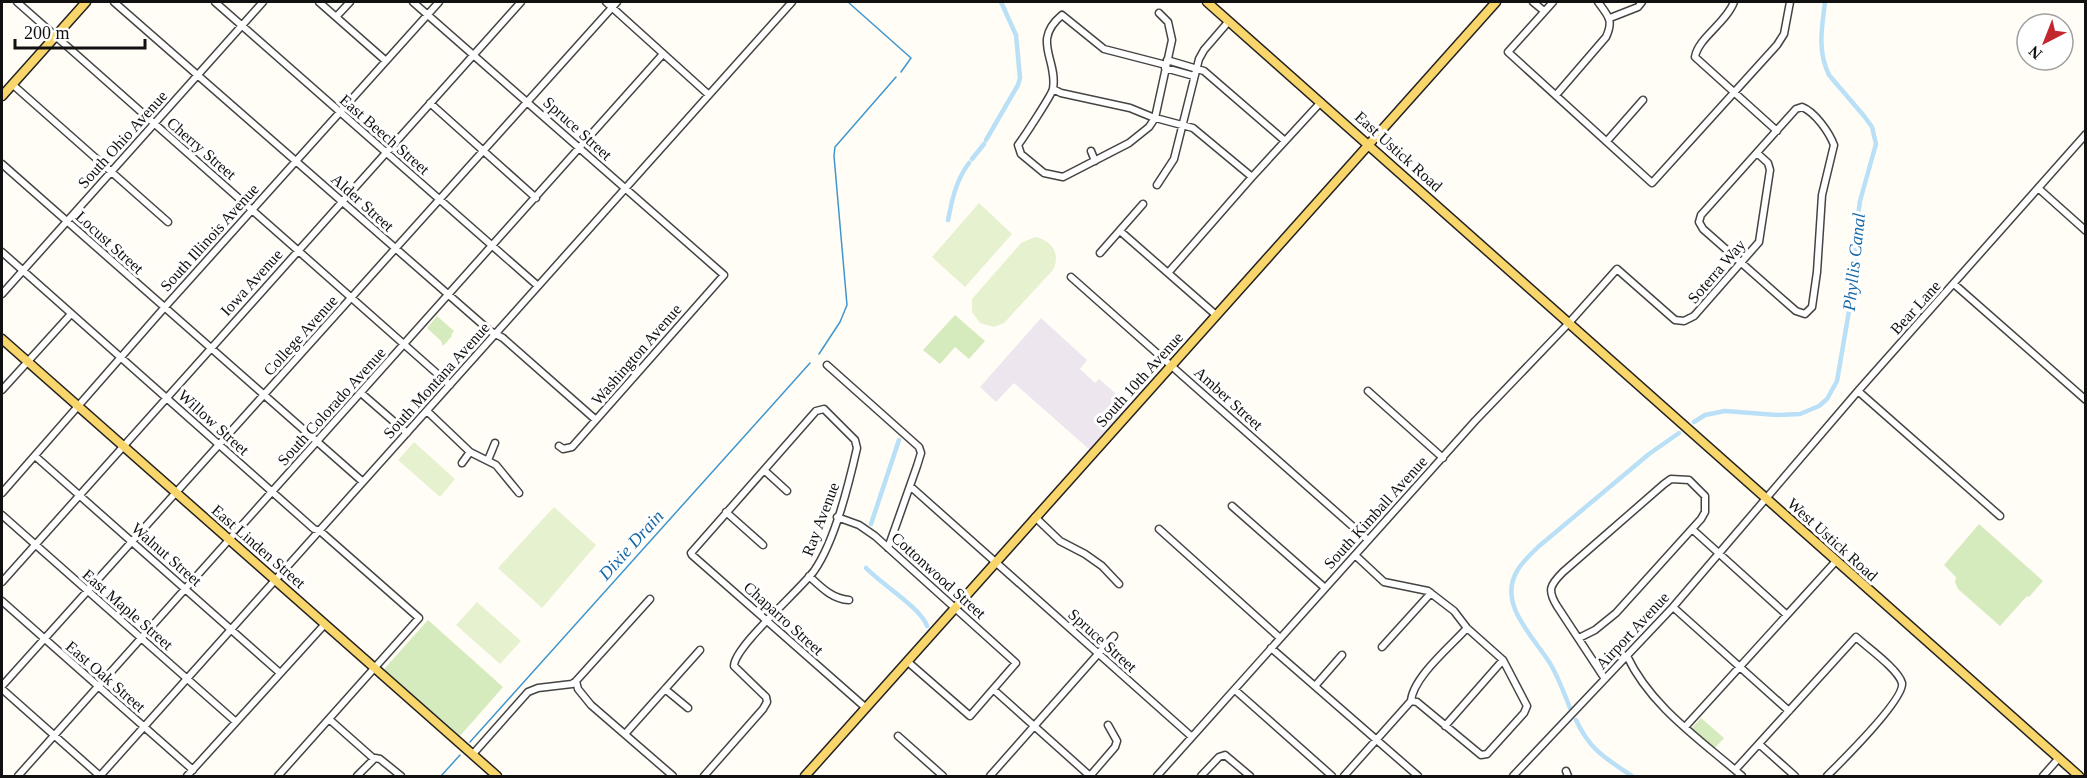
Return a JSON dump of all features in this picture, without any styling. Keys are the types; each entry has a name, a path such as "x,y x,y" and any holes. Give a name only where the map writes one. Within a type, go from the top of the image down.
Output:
{"main road":[{"path":"2,96 86,2"},
{"name":"East Ustick Road","path":"1207,2 1369,144 1568,324"},
{"name":"South 10th Avenue","path":"805,777 1496,2"},
{"name":"West Ustick Road","path":"1568,324 2079,777"},
{"name":"East Linden Street","path":"2,339 376,668 493,775"}],"street":[{"name":"Cherry Street","path":"17,2 450,385"},
{"name":"Alder Street","path":"114,2 448,295 503,338 596,420"},
{"name":"East Beech Street","path":"215,2 538,286"},
{"name":"South Ohio Avenue","path":"2,294 263,2"},
{"path":"319,2 386,61"},
{"path":"336,17 350,2"},
{"name":"Spruce Street","path":"413,2 724,275"},
{"name":"South Illinois Avenue","path":"2,493 164,308 439,2"},
{"name":"Iowa Avenue","path":"2,582 521,2"},
{"path":"606,2 709,95"},
{"name":"College Avenue","path":"2,688 617,2"},
{"name":"South Montana Avenue","path":"100,777 792,2"},
{"path":"1533,2 1544,12"},
{"path":"1553,2 1508,52 1652,183 1777,45 1784,33 1790,2"},
{"path":"1556,95 1606,37 1610,28 1610,18 1598,2"},
{"path":"1610,18 1638,7 1642,2"},
{"path":"1734,2 1724,20 1696,50 1695,57 1776,131"},
{"path":"1159,13 1168,22 1172,40 1166,64 1155,118 1149,127 1129,143 1063,177 1044,174 1021,154 1018,145 1053,89 1046,38 1053,23 1062,15 1104,50 1166,64 1196,68 1204,71 1285,141"},
{"path":"1157,185 1174,159 1196,68 1203,50 1229,21"},
{"name":"South Colorado Avenue","path":"18,777 663,54"},
{"path":"1166,64 1194,76"},
{"path":"12,84 168,222"},
{"path":"1053,89 1061,93 1130,108 1155,118 1193,128 1252,177"},
{"path":"1607,141 1643,100"},
{"path":"1168,273 1321,102"},
{"path":"430,103 536,198"},
{"path":"1802,107 1808,110 1832,138 1834,145 1822,195 1817,272 1812,307 1805,314 1796,311 1703,229 1699,222 1701,215 1776,131 1796,109 1802,107"},
{"name":"Bear Lane","path":"1766,499 2085,134"},
{"path":"1091,152 1095,161"},
{"name":"Soterra Way","path":"1617,269 1675,320 1684,321 1694,316 1755,248 1761,236 1770,170 1768,163 1756,153"},
{"name":"Locust Street","path":"2,164 363,482"},
{"path":"2038,188 2085,231"},
{"path":"1100,253 1143,204"},
{"path":"1120,231 1216,315"},
{"name":"Willow Street","path":"2,252 314,529 320,531 419,618 376,668"},
{"name":"South Kimball Avenue","path":"1157,777 1368,540 1617,269"},
{"name":"Washington Avenue","path":"559,447 566,449 572,447 724,275"},
{"name":"Amber Street","path":"1071,277 1368,540"},
{"path":"1954,284 2085,400"},
{"path":"2,390 71,314"},
{"path":"827,365 919,447 921,453 888,548"},
{"path":"1368,391 1443,458"},
{"path":"1858,392 2000,516"},
{"path":"361,393 407,433"},
{"name":"Ray Avenue","path":"704,777 767,702 766,697 734,666 734,660 809,576 824,553 837,518 857,448 855,440 824,409 816,411 764,470"},
{"path":"427,411 470,452 496,465 519,493"},
{"path":"488,460 495,443"},
{"path":"462,463 470,452"},
{"name":"Walnut Street","path":"35,456 280,673"},
{"path":"763,545 726,513 764,470 787,490"},
{"path":"1579,638 1595,630 1616,613 1705,512 1704,496 1700,489 1689,480 1671,479 1664,484 1563,572 1551,588 1550,596 1605,679"},
{"name":"Spruce Street","path":"910,486 1192,737"},
{"name":"Airport Avenue","path":"1514,777 1673,607 1766,499"},
{"path":"1232,506 1325,588"},
{"name":"Chaparro Street","path":"726,513 696,546 692,555 866,708"},
{"name":"East Maple Street","path":"2,515 236,722"},
{"path":"1035,517 1060,541 1086,554 1102,566 1119,584"},
{"name":"Cottonwood Street","path":"837,518 859,525 888,548 1016,663 994,690"},
{"path":"1159,529 1280,638"},
{"path":"1692,529 1787,615"},
{"path":"1355,555 1384,582 1431,592 1454,611 1467,628 1503,660 1527,706 1514,724 1484,755 1477,753 1417,702 1411,701"},
{"path":"1685,727 1836,561"},
{"path":"809,576 840,600 849,600"},
{"path":"1382,647 1431,592"},
{"path":"472,754 528,692 538,688 572,684 576,681 650,599"},
{"name":"East Oak Street","path":"2,601 193,770"},
{"path":"1673,607 1789,711"},
{"path":"187,777 325,624"},
{"path":"1344,777 1411,701 1415,688 1426,672 1467,628"},
{"path":"990,777 1114,636"},
{"path":"1735,770 1856,637 1894,671 1902,686 1894,705 1827,777"},
{"path":"1271,648 1418,777"},
{"path":"625,734 700,650"},
{"path":"1315,686 1342,655"},
{"path":"1627,656 1643,684 1658,702 1742,777"},
{"path":"1445,726 1503,660"},
{"path":"908,662 970,716 994,690 1090,776 1115,747 1117,741 1108,725"},
{"path":"278,777 376,668"},
{"path":"576,681 578,689 591,705 673,777"},
{"path":"2,688 100,777"},
{"path":"665,689 687,708"},
{"path":"1234,690 1332,777"},
{"path":"329,719 374,758 380,759 401,777"},
{"path":"898,736 943,777"},
{"path":"1759,744 1795,777"},
{"path":"1201,777 1219,757 1225,755 1250,777"},
{"path":"357,777 374,758"},
{"path":"2043,777 2058,759"}],"shaded area":[{"path":"1041,318 1087,360 1080,369 1095,383 1099,379 1130,406 1091,451 1014,383 996,402 980,387"}],"green space":[{"path":"979,203 1012,234 965,287 932,257"},
{"path":"1035,237 1046,241 1053,249 1056,259 1053,270 1004,323 994,327 980,323 972,312 972,299 1021,243"},
{"path":"955,315 985,341 969,359 955,347 940,364 923,350"},
{"path":"437,316 454,331 443,346 441,341 427,328"},
{"path":"414,442 455,479 440,497 398,460"},
{"path":"554,507 596,545 542,608 498,568"},
{"path":"1979,524 2043,581 2000,626 1958,589 1955,582 1956,577 1944,565"},
{"path":"477,602 521,641 500,664 456,625"},
{"path":"428,620 503,687 460,736 385,671 385,668"},
{"path":"1701,718 1724,738 1713,750 1691,729"}],"waterway":[{"name":"Dixie Drain","path":"848,2 911,58 901,72"},
{"path":"986,140 1020,78 1016,35 1001,2"},
{"name":"Phyllis Canal","path":"1694,422 1705,415 1725,411 1777,415 1800,414 1819,406 1827,399 1837,381 1855,276 1856,230 1860,201 1876,144 1872,127 1829,75 1825,66 1821,39 1825,2"},
{"name":"Dixie Drain","path":"819,354 840,322 847,305 835,147 896,77"},
{"path":"972,159 984,144"},
{"path":"948,220 958,183 969,163"},
{"name":"Dixie Drain","path":"470,742 810,363"},
{"name":"Phyllis Canal","path":"1570,708 1551,665 1520,621 1515,609 1512,584 1517,571 1538,547 1649,454 1679,433"},
{"path":"871,524 899,440"},
{"path":"866,568 917,611 927,626"},
{"name":"Phyllis Canal","path":"1576,720 1593,746 1632,776"},
{"name":"Dixie Drain","path":"441,776 460,755"}]}
